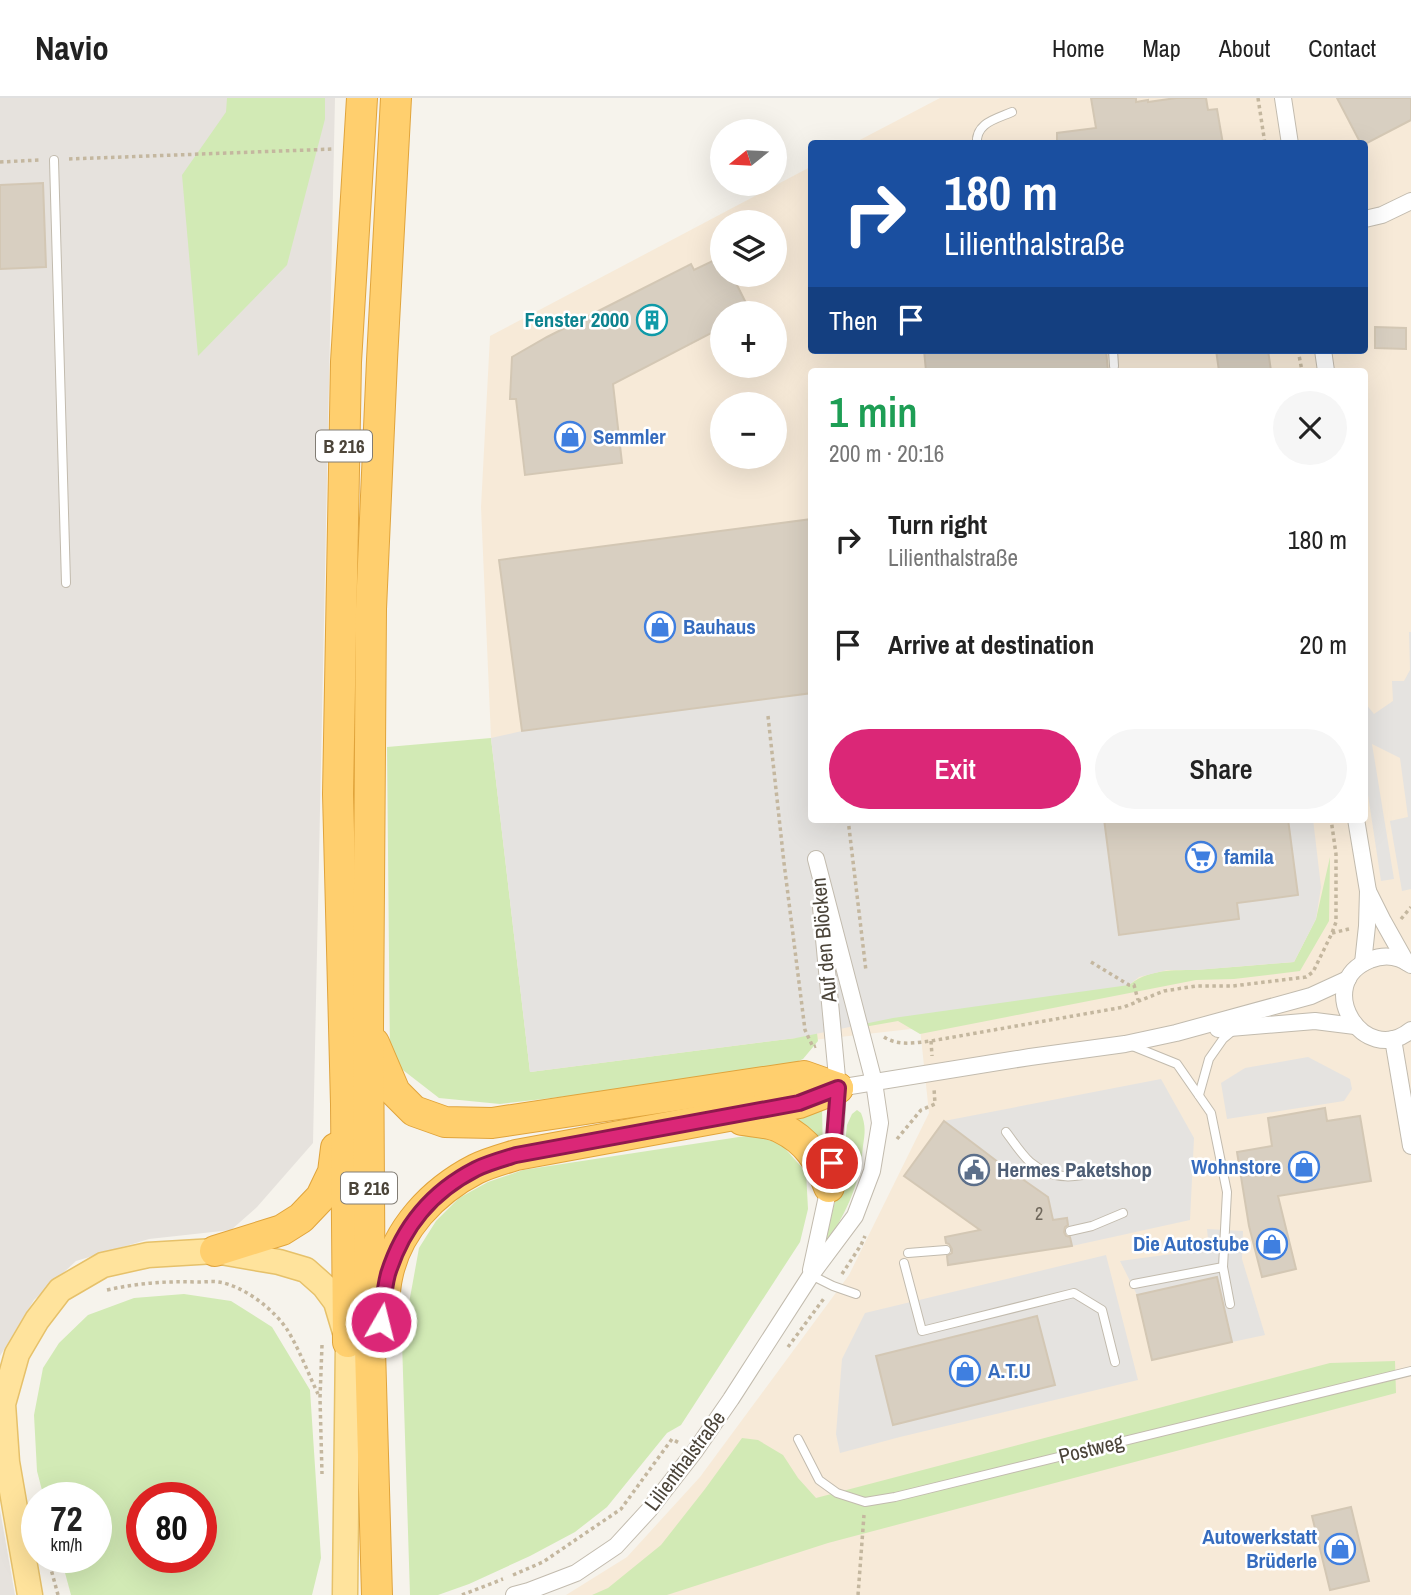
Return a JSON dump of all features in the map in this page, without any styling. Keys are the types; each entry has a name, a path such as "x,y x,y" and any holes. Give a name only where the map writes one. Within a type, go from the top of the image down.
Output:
{"highway":[{"name":"B 216","path":"362,98 346,362 338,794 346,1104 359,1345 377,1592"},
{"name":"B 216","path":"359,1345 368,1027 371,609 396,98"},
{"path":"368,1027 395,1092 414,1111 445,1122 492,1123 804,1076 838,1088"},
{"path":"359,1345 381,1322 387,1276 400,1241 421,1210 447,1186 478,1168 516,1155 799,1103 838,1088"},
{"path":"215,1251 282,1230 301,1217 321,1197 333,1172 339,1121 346,1104"},
{"path":"729,1116 780,1127 797,1138 810,1149 821,1166 829,1187"}],"main road":[{"path":"21,1537 6,1462 3,1404 17,1354 37,1320 60,1290 103,1265 148,1255 215,1251 279,1262 306,1270 324,1286 336,1302 359,1345"},
{"name":"B 216","path":"345,1595 359,1345"},
{"path":"27,1573 30,1595"},
{"path":"33,1573 41,1595"}],"street":[{"path":"1283,98 1289,140"},
{"path":"1368,218 1382,215 1411,201"},
{"path":"1357,823 1368,891 1363,963"},
{"name":"Auf den Blöcken","path":"838,1088 816,859 874,1082"},
{"path":"1368,891 1382,921 1409,963"},
{"path":"1409,963 1392,957 1377,957 1363,963 1348,979 1344,1004 1355,1026 1366,1035 1393,1039 1406,1035 1411,1030"},
{"path":"838,1088 1125,1044 1311,996 1348,979"},
{"path":"1176,1033 1315,1021 1355,1026"},
{"path":"1393,1039 1411,1146"},
{"name":"Lilienthalstraße","path":"514,1595 576,1573 616,1546 649,1510 695,1451 810,1275 855,1216 872,1171 880,1123 874,1082"},
{"name":"Lilienthalstraße","path":"810,1275 829,1187 838,1088"}],"lane":[{"path":"976,140 976,136 984,124 1012,112"},
{"path":"54,160 66,583"},
{"path":"1112,354 1114,366"},
{"path":"1199,1095 1209,1059 1236,1028"},
{"path":"1125,1044 1177,1064 1211,1113 1227,1192 1223,1267 1230,1304"},
{"path":"1006,1132 1029,1162 1048,1174 1069,1178 1115,1169"},
{"path":"1070,1231 1092,1226 1123,1213"},
{"path":"908,1253 946,1250"},
{"path":"904,1263 922,1331 1074,1293 1102,1310 1115,1362"},
{"path":"1134,1284 1223,1267"},
{"path":"810,1275 856,1294"},
{"name":"Postweg","path":"864,1502 895,1497 1411,1371"},
{"path":"798,1440 819,1480 837,1493 864,1502"}],"path":[{"path":"1258,98 1264,140"},
{"path":"0,162 338,149"},
{"path":"768,716 784,863"},
{"path":"849,823 853,855"},
{"path":"884,1037 903,1044 930,1041 1124,1007 1164,992 1196,986 1306,977 1313,972 1336,922 1336,854 1332,823"},
{"path":"1091,962 1129,985 1134,985 1138,1000"},
{"path":"107,1290 133,1284 170,1281 220,1282 239,1290 267,1308 287,1330 320,1398"},
{"path":"462,1595 544,1562 621,1509 672,1439 695,1451"},
{"path":"858,1595 864,1502"},
{"path":"52,1573 58,1595"}],"shaded area":[{"path":"0,98 335,98 313,1143 257,1207 231,1230 149,1239 76,1261 34,1300 0,1356"},
{"path":"940,98 1411,98 1411,1595 566,1595 627,1557 700,1477 849,1275 929,1113 920,1028 530,1072 491,738 481,507 490,336 710,220 710,287 787,287 787,210 729,210 755,196 788,196 788,179 808,168 808,354 1368,354 1368,140 860,140"},
{"path":"1411,632 1411,889 1402,891 1390,821 1408,817 1400,758 1372,744 1394,879 1381,881 1368,795 1368,707 1374,714 1393,701 1392,681 1404,681 1410,670"},
{"path":"808,694 808,823 1105,823 1119,935 1239,919 1237,903 1297,895 1288,823 1313,823 1321,887 1316,919 1294,962 1167,970 1139,977 1129,985 893,1018 796,1038 530,1072 491,738 522,731"},
{"path":"1308,1057 1350,1079 1352,1089 1344,1101 1227,1119 1221,1083 1245,1068"},
{"path":"1161,1079 1194,1138 1190,1220 1072,1246 1067,1218 1053,1220 1048,1197 944,1121"},
{"path":"1207,1229 1243,1231 1242,1259 1265,1335 1232,1342 1217,1277 1137,1295 1120,1261 1209,1249"},
{"path":"1106,1255 1138,1380 840,1453 836,1434 842,1359 865,1313"},
{"path":"0,1510 15,1595 0,1595"}],"green space":[{"path":"227,98 325,98 325,119 287,265 198,356 182,175 226,112"},
{"path":"491,738 530,1072 796,1038 799,888 818,1041 803,1059 770,1073 500,1104 439,1098 390,1060 387,747"},
{"path":"1330,857 1329,921 1300,971 1234,979 1196,980 920,1034 898,1021 864,1027 858,867 1129,985 1157,972 1294,962 1316,919"},
{"path":"822,1108 823,1154 778,1117"},
{"path":"857,1110 861,1113 865,1130 858,1176 844,1212 823,1250 843,1163 847,1125"},
{"path":"752,1135 781,1144 806,1172 808,1209 800,1242 681,1425 667,1433 607,1507 575,1532 469,1584 438,1595 410,1595 402,1342 419,1248 436,1221 459,1198 488,1182 523,1170"},
{"path":"184,1294 231,1301 272,1327 310,1390 321,1558 312,1595 71,1595 65,1573 112,1573 112,1482 40,1482 34,1415 43,1368 59,1343 88,1315 134,1298"},
{"path":"1395,1361 1396,1393 828,1543 667,1595 592,1595 608,1588 661,1545 742,1438 758,1440 783,1455 798,1478 816,1498 1330,1363"}],"building":[{"path":"1091,98 1136,98 1136,102 1148,102 1206,98 1208,110 1217,109 1222,140 1057,140 1057,133 1096,128"},
{"path":"1337,98 1411,98 1411,120 1368,142 1368,140 1359,140"},
{"path":"43,183 46,267 0,269 0,185"},
{"path":"710,262 710,287 738,287 745,301 710,301 710,334 613,384 622,463 525,475 516,399 510,399 512,357 691,264 694,270"},
{"path":"1375,327 1406,328 1406,349 1375,348"},
{"path":"924,354 1106,354 1108,368 926,368"},
{"path":"1217,354 1269,354 1271,368 1219,368"},
{"name":"Bauhaus","path":"808,520 808,694 522,731 499,560"},
{"name":"famila","path":"1105,823 1289,823 1298,895 1237,903 1239,919 1119,935"},
{"name":"Wohnstore","path":"1325,1108 1327,1121 1360,1116 1371,1181 1278,1196 1296,1269 1262,1277 1249,1226 1237,1152 1272,1146 1268,1118"},
{"path":"944,1121 1048,1197 1053,1220 1067,1218 1068,1225 1064,1232 1070,1237 1072,1246 948,1265 947,1256 952,1253 952,1249 946,1243 945,1237 980,1230 904,1176"},
{"path":"1217,1277 1232,1342 1152,1360 1137,1295"},
{"name":"A.T.U","path":"1037,1316 1055,1385 893,1425 876,1356"},
{"name":"Autowerkstatt Brüderle","path":"1351,1507 1369,1581 1330,1590 1312,1516"}],"place":[{"name":"Fenster 2000","path":"652,320"},
{"name":"Semmler","path":"570,437"},
{"name":"Bauhaus","path":"660,627"},
{"name":"famila","path":"1201,857"},
{"name":"Wohnstore","path":"1304,1167"},
{"name":"Hermes Paketshop","path":"974,1170"},
{"name":"Die Autostube","path":"1272,1244"},
{"name":"A.T.U","path":"965,1371"},
{"name":"Autowerkstatt Brüderle","path":"1340,1549"}],"route":[{"path":"381,1322 387,1276 400,1241 421,1210 447,1186 478,1168 516,1155 799,1103 838,1088 832,1163"}]}
